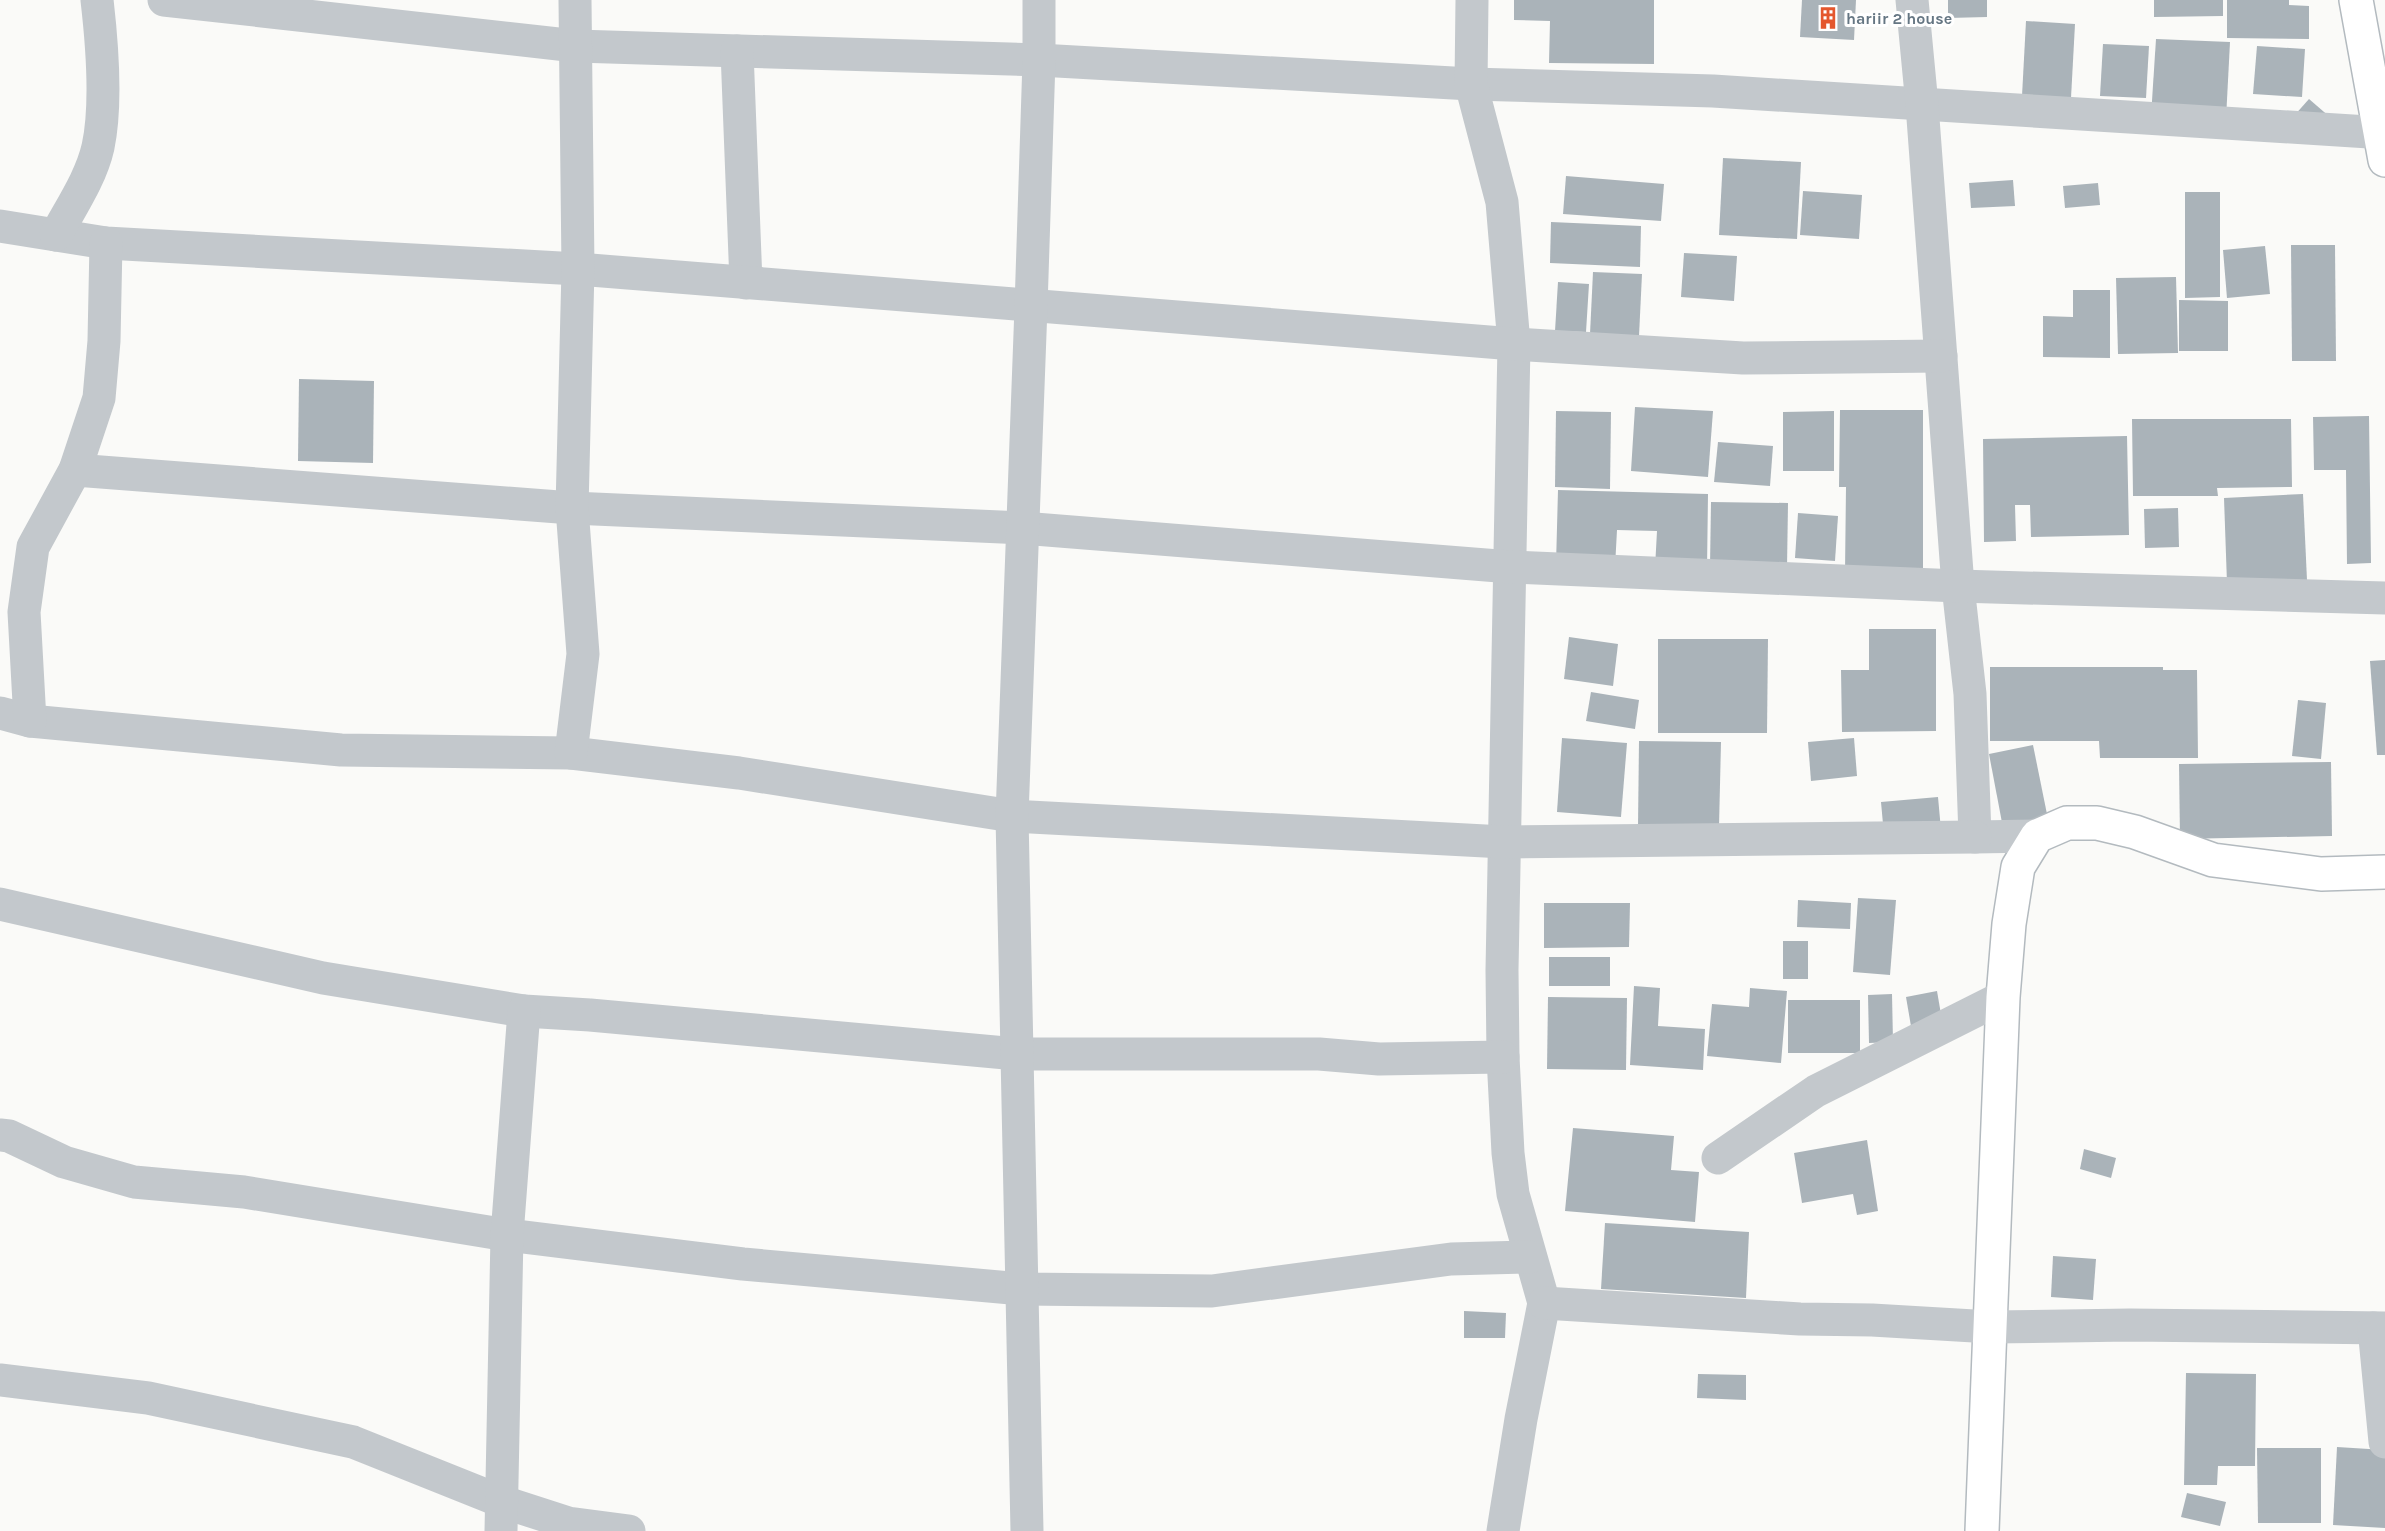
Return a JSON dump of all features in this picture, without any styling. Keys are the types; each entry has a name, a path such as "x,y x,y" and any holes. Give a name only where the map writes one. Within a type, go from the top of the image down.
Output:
{"street":[{"path":"56,235 87,176 97,149 101,117 100,27 97,0"},
{"path":"164,0 576,46 1039,60 1471,84 1713,91 1922,105 2383,142 2356,0"},
{"path":"571,753 583,654 572,508 578,269 575,0"},
{"path":"1027,1531 1012,816 1031,307 1039,0"},
{"path":"1472,0 1471,84 1502,202 1514,345 1504,842 1503,1057 1508,1153 1513,1194 1544,1304 1521,1419 1503,1531 1498,1531"},
{"path":"1912,0 1958,586 1970,694 1975,837"},
{"path":"737,51 746,283"},
{"path":"0,226 106,243 578,269 1514,345 1743,358 1941,356"},
{"path":"106,243 104,340 99,398 75,470 33,547 24,612 15,717 341,750 571,753 739,773 1012,816 1504,842 2037,836 2067,823 2097,823 2135,832 2213,860 2321,874 2385,872"},
{"path":"75,470 572,508 1022,528 1511,567 1958,586 2385,598"},
{"path":"1982,1531 2003,997 2009,924 2019,867 2037,836"},
{"path":"0,904 323,978 524,1011 1017,1054 1319,1054 1379,1059 1503,1057"},
{"path":"1718,1158 1816,1090 2003,997"},
{"path":"502,1517 507,1235 524,1011"},
{"path":"0,1135 9,1136 64,1162 134,1182 244,1192 507,1235 743,1264 1022,1289 1212,1291 1451,1259 1530,1257"},
{"path":"1544,1304 1800,1319 1872,1320 1991,1327 2130,1325 2379,1328 2385,1442"},
{"path":"0,1380 148,1398 353,1442 502,1517 629,1531"}],"building":[{"path":"1514,0 1654,0 1654,64 1549,63 1550,21 1514,20"},
{"name":"hariir 2 house","path":"1802,0 1856,0 1854,40 1800,37"},
{"path":"1948,0 1987,0 1987,17 1948,18"},
{"path":"2154,0 2223,0 2223,16 2154,17"},
{"path":"2227,0 2289,0 2289,5 2309,6 2309,39 2227,38"},
{"path":"2026,21 2075,24 2071,98 2022,96"},
{"path":"2156,39 2230,42 2226,119 2151,116"},
{"path":"2103,44 2149,46 2146,98 2100,96"},
{"path":"2257,46 2305,49 2302,97 2253,94"},
{"path":"2309,99 2331,118 2293,117"},
{"path":"1723,158 1801,162 1797,239 1719,235"},
{"path":"1566,176 1664,184 1661,221 1563,214"},
{"path":"2013,180 2015,206 1971,208 1969,183"},
{"path":"2098,183 2100,205 2065,208 2063,186"},
{"path":"1803,191 1862,195 1859,239 1800,235"},
{"path":"2185,192 2220,192 2220,297 2185,298"},
{"path":"1551,222 1641,226 1640,267 1550,263"},
{"path":"2291,245 2335,245 2336,361 2292,361"},
{"path":"2265,246 2270,294 2227,298 2223,250"},
{"path":"1684,253 1737,256 1734,301 1681,297"},
{"path":"1593,272 1642,274 1639,336 1590,334"},
{"path":"2176,277 2178,353 2118,354 2116,278"},
{"path":"1558,282 1589,284 1586,332 1555,331"},
{"path":"2073,290 2110,290 2110,358 2043,357 2043,316 2073,317"},
{"path":"2179,300 2228,301 2228,351 2179,351"},
{"path":"299,379 374,381 373,463 298,461"},
{"path":"1635,407 1713,411 1708,477 1631,471"},
{"path":"1840,410 1923,410 1923,573 1845,572 1846,487 1839,487"},
{"path":"1556,411 1611,412 1610,489 1555,487"},
{"path":"1834,411 1834,471 1783,471 1783,412"},
{"path":"2369,416 2371,563 2347,564 2346,470 2314,470 2313,417"},
{"path":"2132,419 2291,419 2292,487 2217,488 2218,496 2133,496"},
{"path":"2127,436 2129,535 2031,537 2030,505 2015,505 2016,541 1984,542 1983,439"},
{"path":"1718,442 1773,446 1770,486 1714,482"},
{"path":"1558,490 1708,494 1707,569 1655,568 1657,531 1617,530 1615,567 1556,565"},
{"path":"2303,494 2307,580 2227,583 2224,498"},
{"path":"1711,502 1788,503 1787,568 1710,567"},
{"path":"2178,508 2179,547 2145,548 2144,509"},
{"path":"1798,513 1838,516 1835,561 1795,558"},
{"path":"1869,629 1936,629 1936,731 1842,732 1841,670 1869,670"},
{"path":"1569,637 1618,644 1613,686 1564,679"},
{"path":"1658,639 1768,639 1767,733 1658,733"},
{"path":"2385,660 2385,755 2377,755 2370,661"},
{"path":"1990,667 2163,667 2163,670 2197,670 2198,758 2100,758 2099,741 1990,741"},
{"path":"1591,692 1639,700 1635,729 1586,721"},
{"path":"2298,700 2326,703 2321,759 2292,756"},
{"path":"1562,738 1627,743 1621,817 1557,812"},
{"path":"1854,738 1857,776 1811,781 1808,742"},
{"path":"1639,741 1721,742 1719,827 1638,826"},
{"path":"2033,745 2049,824 2004,833 1989,754"},
{"path":"2331,762 2332,836 2180,839 2179,764"},
{"path":"1938,797 1941,830 1884,835 1881,802"},
{"path":"1858,898 1896,900 1890,975 1853,972"},
{"path":"1798,900 1851,903 1850,929 1797,927"},
{"path":"1544,903 1630,903 1629,947 1544,948"},
{"path":"1783,941 1808,941 1808,979 1783,979"},
{"path":"1549,957 1610,957 1610,986 1549,986"},
{"path":"1634,986 1660,988 1658,1026 1705,1029 1703,1070 1630,1065"},
{"path":"1750,988 1787,991 1781,1063 1707,1056 1712,1004 1749,1007"},
{"path":"1937,991 1943,1026 1912,1032 1906,997"},
{"path":"1892,994 1893,1042 1869,1043 1868,995"},
{"path":"1548,997 1627,998 1626,1070 1547,1069"},
{"path":"1788,1000 1860,1000 1860,1053 1788,1053"},
{"path":"1573,1128 1674,1136 1671,1170 1699,1172 1695,1222 1565,1211"},
{"path":"1867,1140 1878,1211 1857,1215 1853,1194 1802,1203 1794,1153"},
{"path":"2084,1149 2116,1158 2111,1178 2080,1169"},
{"path":"1605,1223 1749,1232 1746,1298 1601,1289"},
{"path":"2053,1256 2096,1259 2093,1300 2051,1297"},
{"path":"1464,1311 1506,1313 1505,1338 1464,1338"},
{"path":"2186,1373 2256,1374 2255,1466 2218,1466 2217,1485 2184,1485"},
{"path":"1698,1374 1746,1375 1746,1400 1697,1398"},
{"path":"2337,1447 2385,1450 2385,1528 2333,1525"},
{"path":"2257,1448 2321,1448 2321,1523 2258,1523"},
{"path":"2187,1493 2226,1502 2220,1526 2181,1517"}],"place":[{"name":"hariir 2 house","path":"1828,18"}]}
